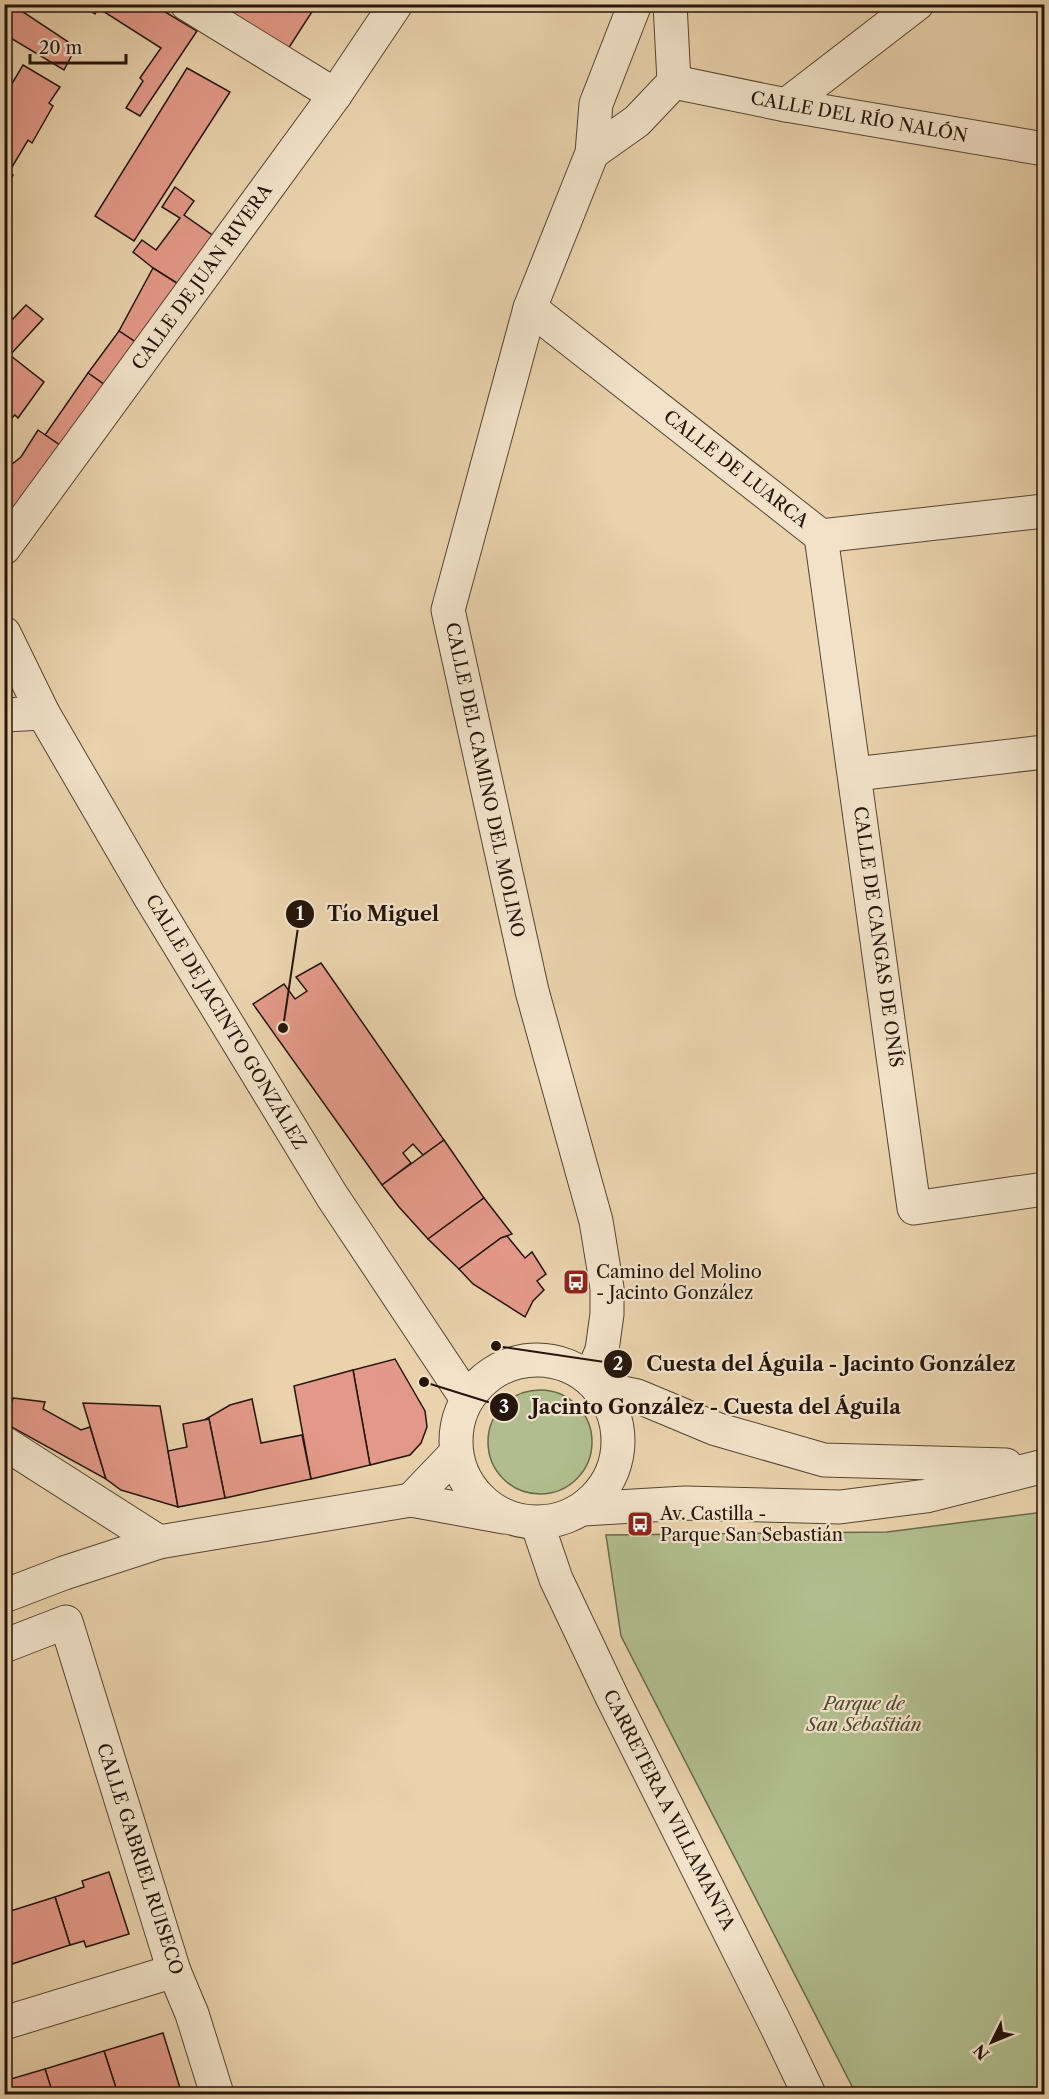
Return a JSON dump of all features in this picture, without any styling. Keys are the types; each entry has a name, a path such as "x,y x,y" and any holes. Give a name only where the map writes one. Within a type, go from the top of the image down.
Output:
{"street":[{"path":"187,4 335,95"},
{"name":"CALLE DE JUAN RIVERA","path":"4,548 335,95 396,4"},
{"name":"CALLE DEL CAMINO DEL MOLINO","path":"594,1384 607,1314 607,1288 596,1221 532,991 448,610 530,308 592,153 596,104 635,4"},
{"path":"592,153 637,121 674,82 670,4"},
{"path":"786,105 917,4"},
{"name":"CALLE DEL RÍO NALÓN","path":"674,82 786,105 1044,149"},
{"name":"CALLE DE LUARCA","path":"530,308 821,536 1044,511"},
{"name":"CALLE DE CANGAS DE ONÍS","path":"821,536 914,1208 1044,1189"},
{"name":"CALLE DE JACINTO GONZÁLEZ","path":"4,633 43,713 150,897 332,1196 467,1399"},
{"path":"4,715 43,713"},
{"path":"855,774 1044,752"},
{"path":"4,1596 64,1573 159,1542 411,1500 523,1520 561,1519 583,1509 603,1490 615,1465 618,1438 612,1412 594,1384 571,1367 550,1361 527,1360 506,1365 487,1376 467,1399 457,1425 456,1453 465,1480 484,1503 523,1520"},
{"path":"594,1384 637,1396 716,1429 824,1460 1042,1466"},
{"path":"4,1443 159,1542"},
{"path":"411,1500 456,1453"},
{"path":"583,1509 685,1503 840,1507 926,1496 1042,1466"},
{"name":"CARRETERA A VILLAMANTA","path":"523,1520 561,1590 776,2025 802,2090"},
{"name":"CALLE GABRIEL RUISECO","path":"4,1646 66,1622 174,1971 192,2014 217,2094"},
{"path":"4,2024 174,1971"}],"green space":[{"path":"540,1390 560,1394 577,1405 588,1422 592,1442 588,1462 577,1479 560,1490 540,1494 520,1490 503,1479 492,1462 488,1442 492,1422 503,1405 520,1394"},
{"name":"Parque de San Sebastián","path":"1044,1512 1044,2094 856,2094 621,1636 606,1535 887,1532"}],"building":[{"path":"4,4 23,4 20,10 76,47 64,70 4,34"},
{"path":"80,4 100,4 95,14"},
{"path":"100,4 152,4 197,31 140,116 126,108 143,81 140,78 161,48 98,8"},
{"path":"219,4 317,4 288,49"},
{"path":"23,65 60,87 49,103 53,106 32,143 28,140 9,172 13,175 4,190 4,97"},
{"path":"187,68 230,92 134,241 95,216"},
{"path":"175,187 194,201 184,215 218,239 183,287 133,252 142,240 156,250 180,218 162,207"},
{"path":"153,268 183,287 143,347 119,331"},
{"path":"26,305 43,319 10,355 6,352 4,354 4,315 11,321"},
{"path":"119,331 143,347 112,390 88,373"},
{"path":"6,352 44,382 18,418 15,415 4,425 4,354"},
{"path":"88,373 112,390 67,450 45,435"},
{"path":"38,430 67,450 4,536 4,456 12,464 21,457"},
{"path":"321,963 444,1140 423,1155 413,1144 403,1153 411,1163 382,1185 253,1004 284,984 295,999 307,991 296,977"},
{"path":"444,1140 484,1198 428,1239 382,1185"},
{"path":"484,1198 512,1234 501,1238 459,1269 428,1239"},
{"path":"507,1236 525,1258 532,1252 546,1274 537,1281 544,1290 533,1301 525,1317 473,1284 459,1269"},
{"path":"395,1359 425,1411 427,1427 421,1443 410,1455 370,1465 353,1370"},
{"path":"353,1370 370,1465 311,1479 294,1386"},
{"path":"13,1398 45,1402 43,1409 81,1430 90,1427 106,1479 6,1424"},
{"path":"252,1399 261,1443 302,1435 311,1479 225,1498 209,1419 206,1419 230,1405"},
{"path":"83,1403 160,1406 178,1507 121,1490 106,1479"},
{"path":"209,1419 225,1498 178,1507 168,1451 187,1447 183,1424"},
{"path":"4,1743 11,1765 4,1767"},
{"path":"109,1872 129,1934 86,1947 84,1941 70,1945 55,1897 84,1887 82,1881"},
{"path":"55,1897 70,1945 12,1964 4,1939 4,1913"},
{"path":"4,1939 12,1964 4,1966"},
{"path":"163,2033 180,2088 161,2094 118,2094 104,2051"},
{"path":"104,2051 118,2094 53,2094 45,2069"},
{"path":"45,2069 53,2094 4,2094 4,2081"}],"place":[{"name":"Tío Miguel","path":"283,1028"},
{"name":"Camino del Molino - Jacinto González","path":"576,1282"},
{"name":"Cuesta del Águila - Jacinto González","path":"496,1346"},
{"name":"Jacinto González - Cuesta del Águila","path":"424,1382"},
{"name":"Av. Castilla - Parque San Sebastián","path":"640,1524"}]}
